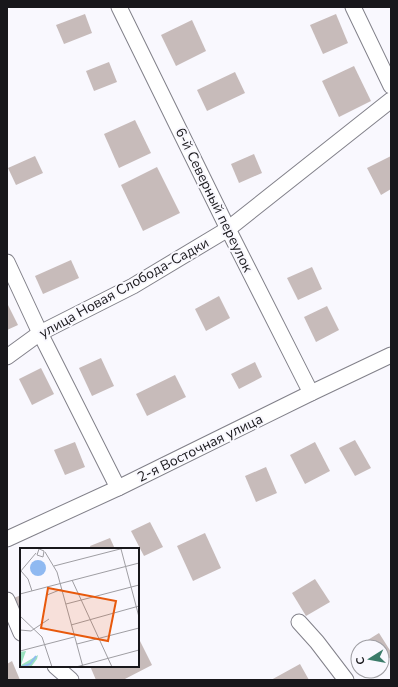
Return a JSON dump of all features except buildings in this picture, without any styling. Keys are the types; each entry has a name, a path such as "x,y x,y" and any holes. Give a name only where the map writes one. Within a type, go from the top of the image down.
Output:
{"street":[{"name":"6-й Северный переулок","path":"119,7 228,229 311,393"},
{"path":"353,7 391,86"},
{"name":"улица Новая Слобода-Садки","path":"7,357 40,333 133,286 228,229 391,100"},
{"path":"7,262 40,333 118,488"},
{"name":"2-я Восточная улица","path":"7,539 118,488 391,355"},
{"path":"7,600 20,631"},
{"path":"299,622 317,642 346,680"},
{"path":"56,667 71,680"}]}
